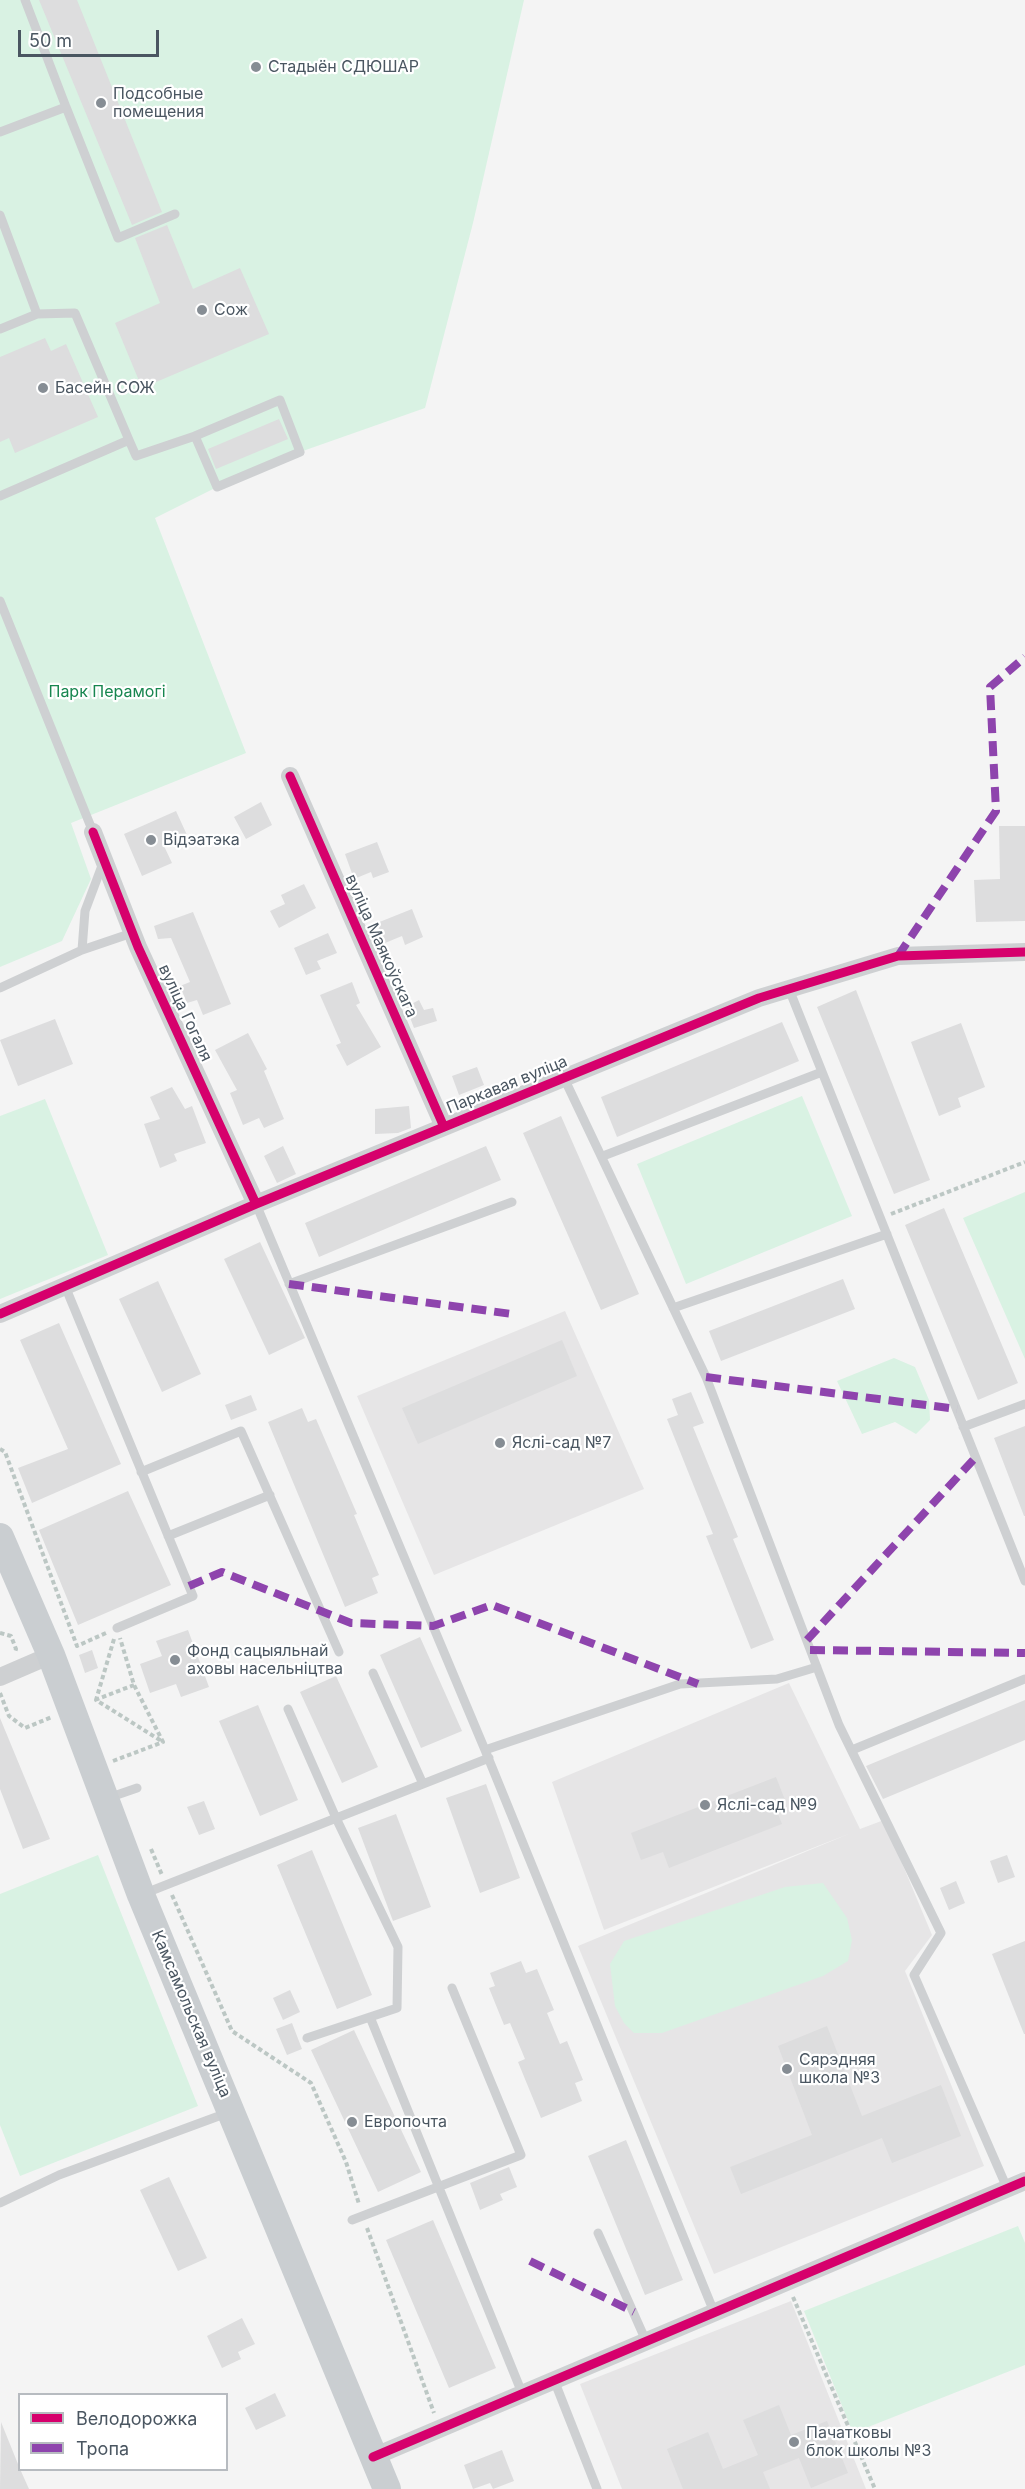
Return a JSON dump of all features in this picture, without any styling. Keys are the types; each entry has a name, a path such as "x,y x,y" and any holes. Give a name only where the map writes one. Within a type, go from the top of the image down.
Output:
{"main road":[{"name":"Камсамольская вуліца","path":"0,1537 51,1655 84,1705 105,1799 154,1890 232,2111 387,2489"}],"street":[{"name":"вуліца Маякоўскага","path":"290,776 444,1127"},
{"name":"вуліца Гогаля","path":"93,832 132,933 256,1204"},
{"name":"Паркавая вуліца","path":"0,1314 256,1204 759,998 898,956 1025,951"},
{"path":"0,1677 51,1655"},
{"path":"373,2457 646,2340 1019,2187"}],"lane":[{"path":"25,0 118,238 175,214"},
{"path":"0,132 66,107"},
{"path":"0,215 37,314"},
{"path":"0,329 37,314 75,313 136,456 195,436 280,400 300,452 217,487 195,436"},
{"path":"0,496 129,440"},
{"path":"0,601 93,832"},
{"path":"82,950 85,911 104,860"},
{"path":"0,988 82,950 132,933"},
{"path":"789,989 1025,1581"},
{"path":"603,1156 822,1072"},
{"path":"564,1078 706,1377 817,1667 852,1750 941,1933 914,1975 1019,2187"},
{"path":"289,1284 512,1202"},
{"path":"256,1204 487,1754 714,2312"},
{"path":"673,1308 887,1234"},
{"path":"65,1286 194,1596 117,1628"},
{"path":"963,1427 1025,1404"},
{"path":"141,1472 241,1431 339,1652"},
{"path":"168,1536 270,1495"},
{"path":"154,1890 423,1784 487,1754 680,1684 777,1679 817,1667"},
{"path":"373,1673 423,1784"},
{"path":"852,1750 1025,1679"},
{"path":"288,1709 336,1818 398,1947 397,2008 307,2038"},
{"path":"105,1799 136,1788"},
{"path":"352,2220 520,2155 452,1988"},
{"path":"370,2017 522,2393"},
{"path":"0,2203 59,2175 232,2111"},
{"path":"598,2233 646,2340"},
{"path":"554,2380 597,2489"}],"path":[{"path":"880,1218 1025,1162"},
{"path":"0,1449 4,1452 76,1646 117,1628"},
{"path":"117,1628 134,1685 163,1742"},
{"path":"84,1705 117,1628"},
{"path":"0,1633 11,1636 16,1649 13,1656"},
{"path":"0,1692 9,1716 19,1720 25,1728 134,1685"},
{"path":"84,1705 163,1742"},
{"path":"116,1772 111,1762 163,1742"},
{"path":"148,1844 154,1890 232,2031 311,2083 346,2162 363,2216 440,2429"},
{"path":"787,2282 875,2489"}],"shaded area":[{"name":"Яслі-сад №7","path":"565,1311 644,1489 434,1575 357,1396"},
{"name":"Сярэдняя школа №3","path":"789,1683 860,1829 884,1820 932,1935 905,1971 984,2166 714,2274 578,1946 851,1833 604,1930 552,1782"},
{"path":"791,2301 866,2489 622,2489 580,2384"}],"green space":[{"name":"Парк Перамогі","path":"0,0 524,0 473,223 425,408 300,452 217,487 155,518 246,753 71,823 91,879 62,941 0,967"},
{"path":"802,1096 852,1216 686,1284 637,1164"},
{"path":"45,1099 108,1255 0,1299 0,1116"},
{"path":"1025,1192 1025,1359 963,1218"},
{"path":"894,1358 915,1367 929,1400 930,1420 916,1434 895,1422 862,1434 837,1381"},
{"path":"98,1855 198,2106 20,2176 0,2125 0,1894"},
{"path":"823,1883 847,1918 852,1940 848,1961 823,1976 662,2033 634,2033 624,2023 615,2006 610,1964 624,1941 785,1887"},
{"path":"1018,2226 1025,2243 1025,2365 853,2433 804,2311"}],"building":[{"name":"Подсобные помещения","path":"39,0 77,0 162,212 132,225"},
{"name":"Сож","path":"167,225 193,289 240,268 269,334 142,388 115,323 160,303 135,238"},
{"name":"Басейн СОЖ","path":"45,338 51,351 66,344 98,417 15,453 9,438 0,442 0,357"},
{"path":"279,419 288,439 216,469 208,449"},
{"path":"261,802 272,825 246,839 234,817"},
{"name":"Відэатэка","path":"176,811 187,835 164,846 172,863 142,876 124,834"},
{"path":"999,826 1025,826 1025,921 976,922 974,880 1000,879"},
{"path":"377,842 389,872 373,878 371,872 354,879 345,854"},
{"path":"304,884 316,908 279,928 270,911 285,904 281,895"},
{"path":"412,909 423,937 405,945 402,936 385,943 377,923"},
{"path":"193,912 231,1004 203,1015 197,1000 187,1003 180,986 190,982 171,938 158,939 154,926"},
{"path":"328,933 337,953 317,961 321,969 306,975 294,948"},
{"path":"352,982 360,1003 356,1005 381,1047 347,1066 336,1045 341,1043 320,995"},
{"path":"856,990 930,1180 894,1194 817,1007"},
{"path":"419,1000 424,1010 433,1008 437,1021 414,1028 406,1007"},
{"path":"55,1019 73,1064 18,1086 0,1040"},
{"path":"782,1022 799,1061 617,1137 601,1097"},
{"path":"961,1023 985,1087 958,1098 961,1107 939,1116 911,1042"},
{"path":"248,1033 267,1069 264,1071 284,1119 264,1128 259,1118 243,1125 230,1093 237,1090 215,1050"},
{"path":"477,1067 484,1085 459,1095 452,1076"},
{"path":"172,1087 185,1109 192,1106 206,1143 174,1154 177,1161 160,1168 144,1124 160,1119 150,1097"},
{"path":"409,1106 411,1128 398,1133 375,1134 375,1109"},
{"path":"561,1116 639,1294 601,1310 523,1133"},
{"path":"283,1146 296,1174 277,1183 264,1156"},
{"path":"486,1146 501,1180 319,1257 305,1223"},
{"path":"944,1208 1018,1383 978,1400 905,1225"},
{"path":"260,1242 305,1338 269,1355 224,1259"},
{"path":"843,1279 855,1309 721,1361 709,1331"},
{"path":"158,1281 201,1374 162,1392 119,1299"},
{"path":"59,1323 121,1464 32,1503 18,1468 68,1449 20,1340"},
{"path":"562,1340 577,1376 418,1444 402,1408"},
{"path":"691,1392 704,1423 693,1427 738,1537 733,1539 774,1640 751,1649 706,1536 713,1534 667,1419 678,1415 672,1399"},
{"path":"251,1395 257,1410 231,1420 225,1405"},
{"path":"302,1408 308,1422 316,1419 357,1514 354,1515 379,1575 372,1578 378,1593 345,1607 268,1422"},
{"path":"1025,1426 1025,1516 1024,1516 994,1438"},
{"path":"128,1491 171,1585 78,1625 39,1530"},
{"name":"Фонд сацыяльнай аховы насельніцтва","path":"188,1630 209,1687 181,1697 176,1684 150,1693 140,1664 162,1656 156,1641"},
{"path":"420,1637 462,1731 421,1748 380,1655"},
{"path":"92,1650 98,1668 85,1673 79,1655"},
{"path":"336,1676 378,1767 342,1783 300,1692"},
{"path":"1025,1700 1025,1740 883,1799 866,1766"},
{"path":"258,1705 298,1800 260,1816 219,1721"},
{"path":"0,1718 50,1839 23,1849 0,1789"},
{"path":"776,1777 785,1800 774,1804 782,1824 669,1868 663,1852 641,1860 631,1833"},
{"path":"486,1784 520,1878 480,1893 446,1798"},
{"path":"204,1801 215,1829 199,1835 187,1807"},
{"path":"396,1814 431,1907 393,1921 358,1828"},
{"path":"312,1850 372,1995 337,2009 277,1865"},
{"path":"1007,1855 1015,1877 998,1883 990,1861"},
{"path":"956,1881 965,1903 949,1910 940,1888"},
{"path":"1025,1941 1025,2034 1024,2034 992,1954"},
{"path":"521,1961 526,1973 537,1969 554,2010 547,2013 560,2044 567,2041 583,2080 575,2083 582,2101 541,2118 518,2062 525,2059 510,2023 504,2025 489,1988 495,1986 490,1973"},
{"path":"290,1990 300,2012 283,2020 273,1998"},
{"path":"292,2023 302,2049 287,2055 276,2029"},
{"path":"827,2026 862,2116 941,2085 961,2136 892,2163 882,2138 741,2194 730,2167 812,2135 778,2046"},
{"path":"354,2030 421,2172 378,2192 311,2050"},
{"path":"626,2140 683,2280 645,2295 588,2156"},
{"path":"509,2167 517,2187 500,2194 503,2200 480,2210 470,2183"},
{"path":"169,2177 207,2258 178,2271 140,2190"},
{"path":"433,2220 496,2368 449,2388 386,2240"},
{"path":"242,2318 255,2344 238,2352 241,2359 222,2368 207,2336"},
{"path":"275,2393 286,2416 256,2430 245,2408"},
{"name":"Пачатковы блок школы №3","path":"779,2405 791,2435 827,2421 848,2473 811,2488 799,2458 763,2472 770,2489 683,2489 667,2449 708,2432 723,2469 758,2455 743,2420"},
{"path":"1,2422 18,2464 18,2471 21,2471 29,2489 0,2489"},
{"path":"502,2450 514,2481 493,2489 490,2483 473,2489 464,2465"}],"marked path":[{"path":"898,956 996,811 990,687 1025,657"},
{"path":"289,1284 512,1314"},
{"path":"706,1377 957,1409"},
{"path":"807,1640 976,1457"},
{"path":"189,1586 222,1572 351,1623 433,1626 492,1605 698,1684"},
{"path":"810,1650 1025,1653"},
{"path":"530,2261 634,2312"}],"cycle path":[{"path":"290,776 444,1127"},
{"path":"93,832 138,947 256,1204"},
{"path":"0,1314 256,1204 759,998 898,956 1025,952"},
{"path":"373,2457 1025,2181"}],"place":[{"name":"Стадыён СДЮШАР","path":"256,67"},
{"name":"Подсобные помещения","path":"101,103"},
{"name":"Сож","path":"202,310"},
{"name":"Басейн СОЖ","path":"43,388"},
{"name":"Відэатэка","path":"151,840"},
{"name":"Яслі-сад №7","path":"500,1443"},
{"name":"Фонд сацыяльнай аховы насельніцтва","path":"175,1660"},
{"name":"Яслі-сад №9","path":"705,1805"},
{"name":"Сярэдняя школа №3","path":"787,2069"},
{"name":"Европочта","path":"352,2122"},
{"name":"Пачатковы блок школы №3","path":"794,2442"}]}
